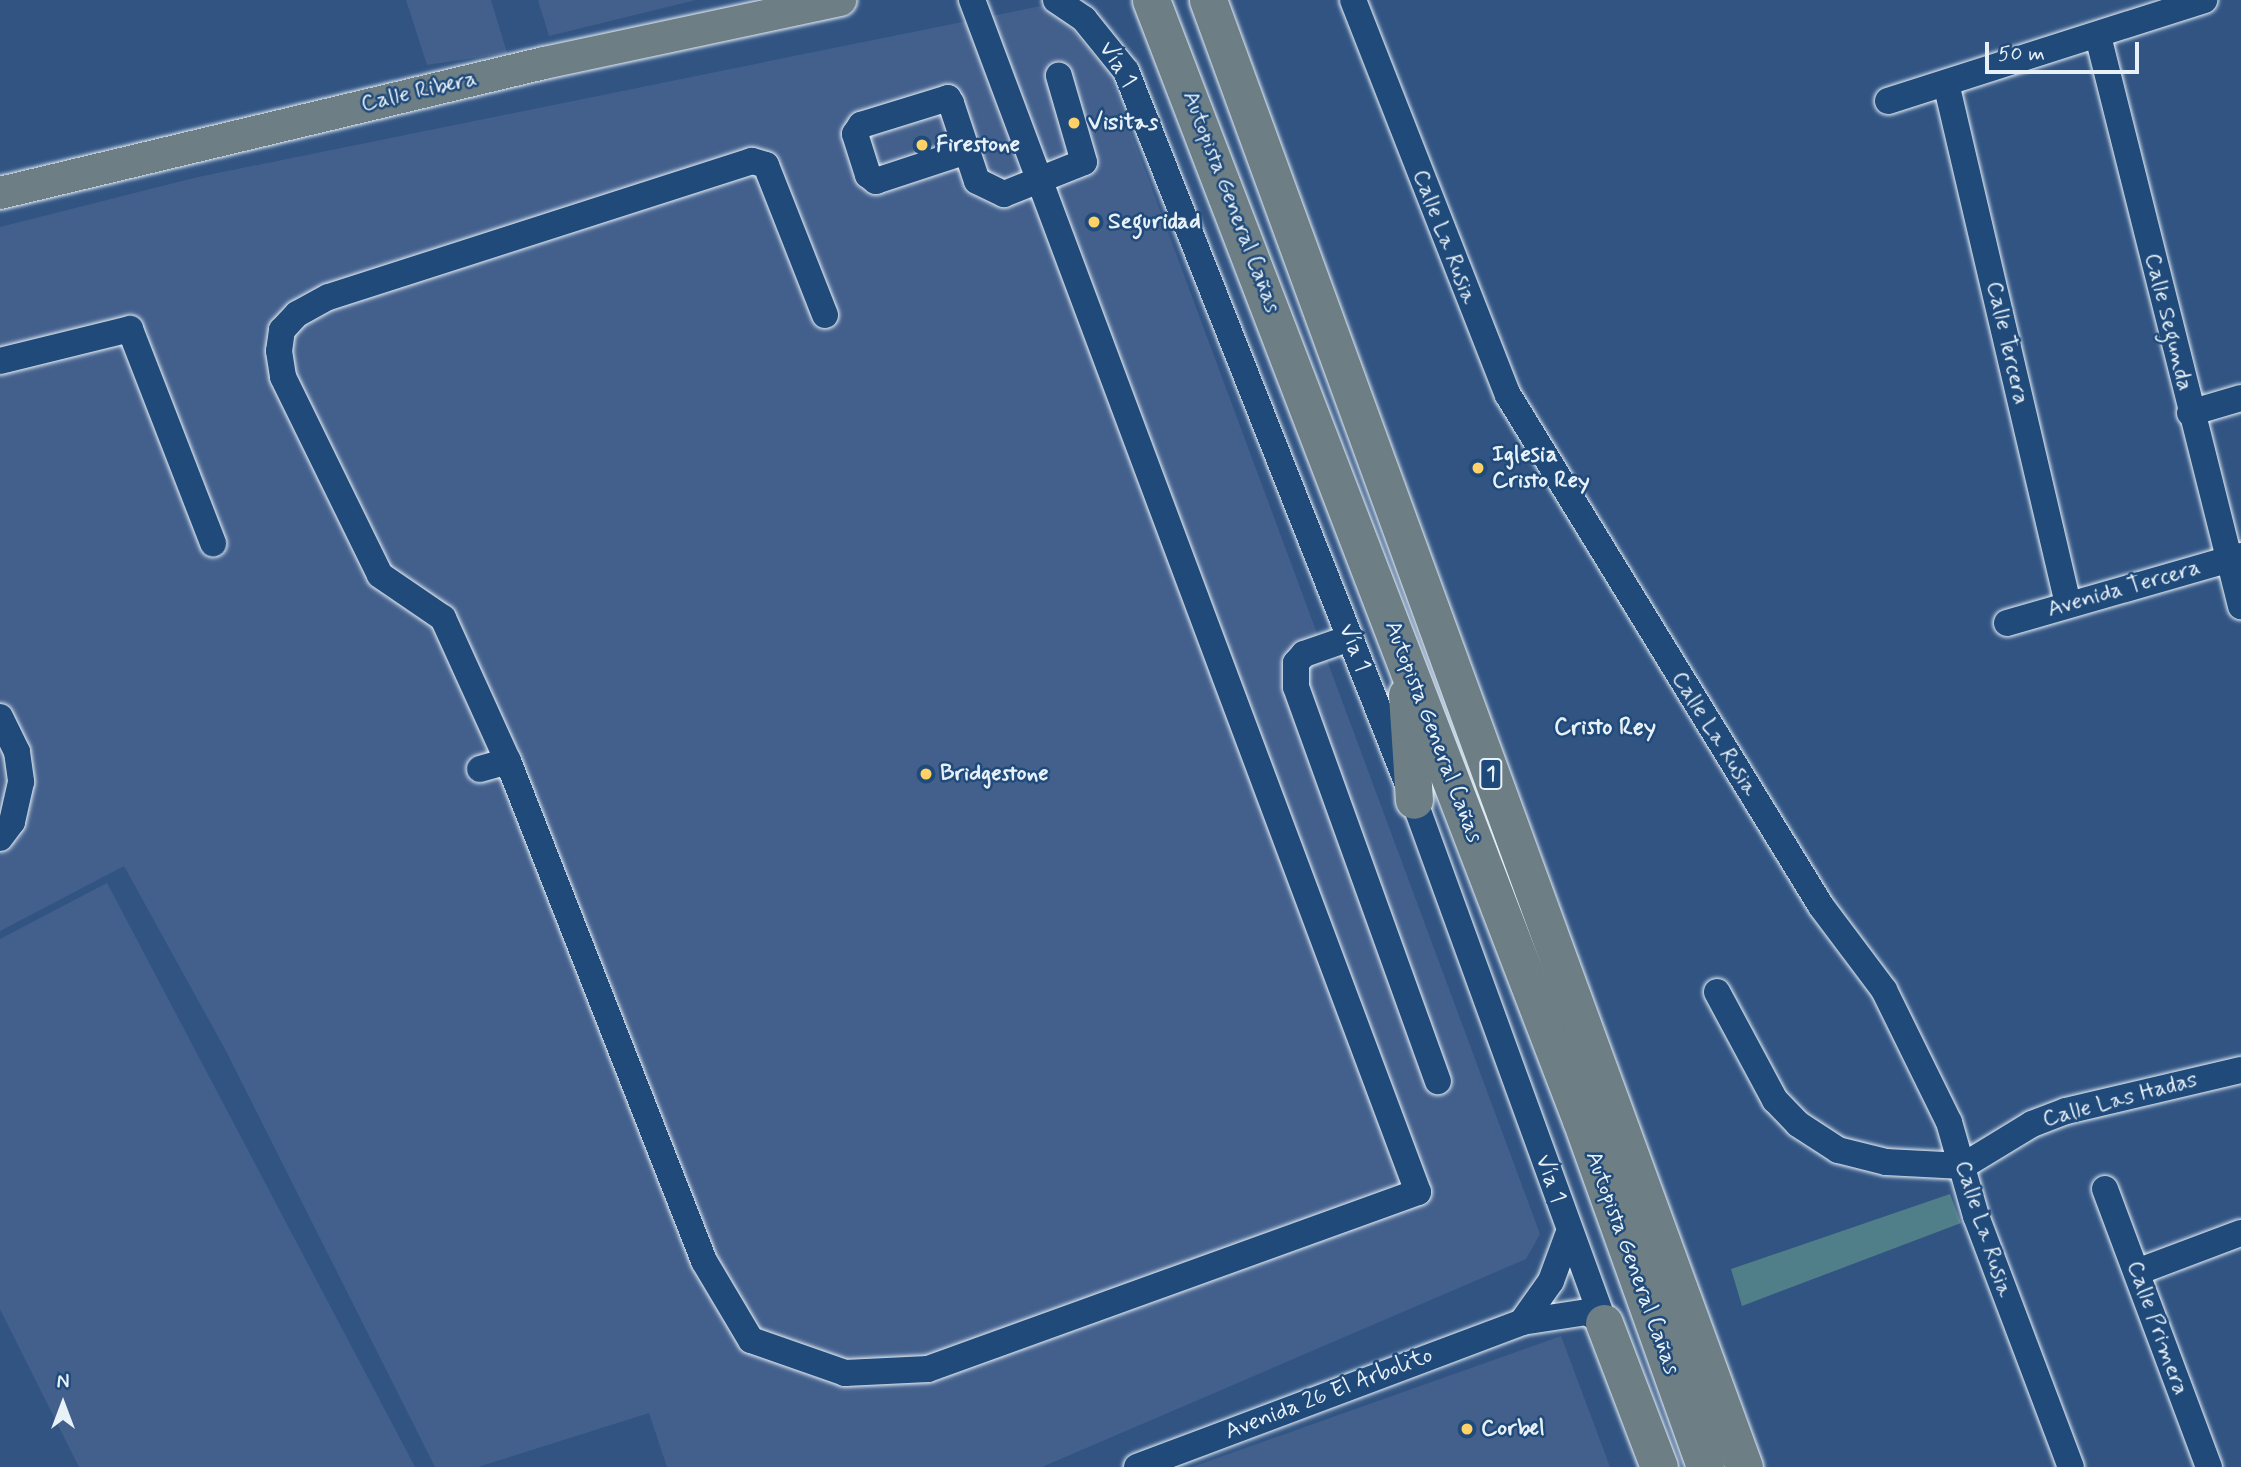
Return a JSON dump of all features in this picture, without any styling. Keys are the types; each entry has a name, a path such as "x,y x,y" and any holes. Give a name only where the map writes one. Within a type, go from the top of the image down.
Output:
{"highway":[{"name":"Autopista General Cañas","path":"1152,0 1405,659 1705,1467"},
{"name":"Autopista General Cañas","path":"1208,0 1744,1467"},
{"path":"1405,659 1414,800"},
{"path":"1604,1324 1659,1467"}],"main road":[{"name":"Calle Ribera","path":"0,193 544,63 840,0"}],"street":[{"path":"825,315 766,165 752,161 328,297 282,330 282,377 380,575 443,618 508,761 704,1261 751,1340 845,1373 928,1369 1418,1192 1037,184 972,0"},
{"name":"Vía 1","path":"1056,0 1084,19 1126,71 1414,800 1604,1324"},
{"name":"Calle La Rusia","path":"1353,0 1508,395 1821,906 1884,990 1949,1122 2071,1467"},
{"path":"1888,101 2204,0"},
{"name":"Calle Segunda","path":"2098,36 2190,413 2233,558 2241,607"},
{"path":"967,151 977,181 988,191 1004,194 1037,184 1084,163 1059,76"},
{"name":"Calle Tercera","path":"1946,83 2068,604"},
{"path":"0,361 130,329 213,543"},
{"path":"2190,413 2241,398"},
{"name":"Avenida Tercera","path":"2007,623 2233,558"},
{"path":"1350,638 1304,654 1296,663 1296,687 1438,1082"},
{"path":"0,717 17,752 21,782 12,822 0,838"},
{"path":"480,769 508,761"},
{"path":"1717,992 1775,1100 1821,1141 1886,1162 1963,1166"},
{"name":"Calle Las Hadas","path":"1963,1166 2032,1124 2066,1111 2241,1070"},
{"name":"Calle Primera","path":"2105,1189 2209,1467"},
{"path":"1522,1322 1551,1281 1569,1232"},
{"path":"2137,1272 2241,1233"},
{"name":"Avenida 26 El Arbolito","path":"1142,1466 1522,1322 1587,1312 1604,1324"}],"shaded area":[{"path":"406,0 491,0 507,53 427,65"},
{"path":"538,0 696,0 549,36"},
{"name":"Bridgestone","path":"1051,4 1109,73 1540,1234 1526,1259 1042,1467 667,1467 649,1413 478,1467 435,1467 226,1051 124,866 0,931 0,227 198,177"},
{"path":"107,883 415,1467 79,1467 0,1309 0,939"},
{"path":"1561,1336 1610,1467 1192,1467"}],"green space":[{"path":"1950,1194 1961,1223 1742,1306 1731,1269"}],"place":[{"name":"Visitas","path":"1074,123"},
{"name":"Firestone","path":"922,145"},
{"name":"Seguridad","path":"1094,222"},
{"name":"Iglesia Cristo Rey","path":"1478,468"},
{"name":"Bridgestone","path":"926,774"},
{"name":"Corbel","path":"1467,1429"}],"district":[{"name":"Cristo Rey","path":"1605,728"}]}
